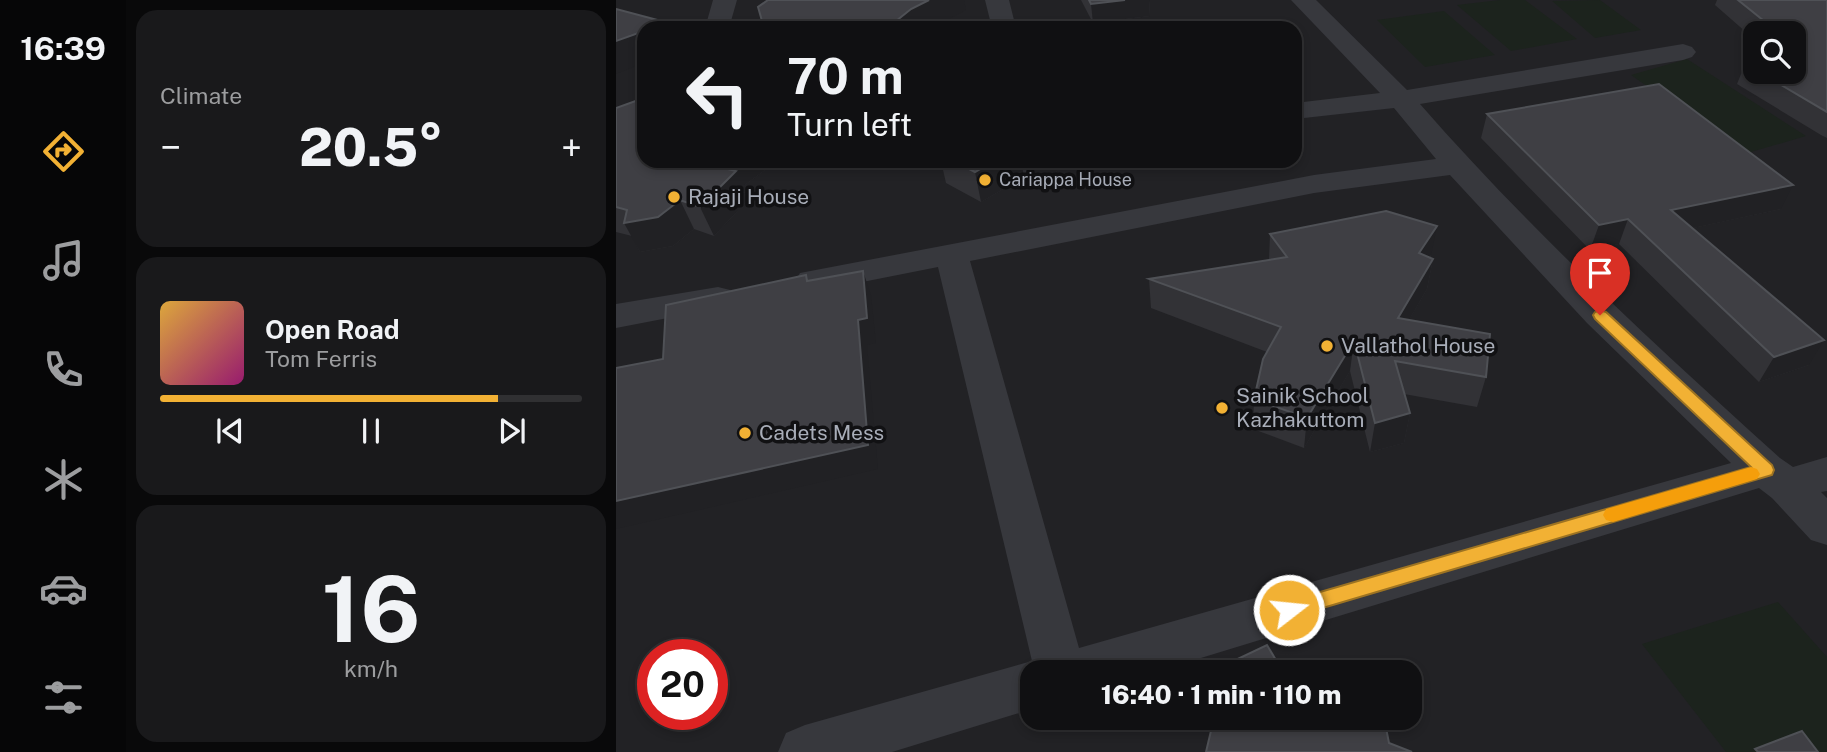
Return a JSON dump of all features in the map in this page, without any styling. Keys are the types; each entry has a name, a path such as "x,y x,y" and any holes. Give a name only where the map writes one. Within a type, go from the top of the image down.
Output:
{"lane":[{"path":"719,21 725,0"},
{"path":"997,0 1002,21"},
{"path":"1303,0 1401,99 1457,164 1600,315 1793,477 1827,527"},
{"path":"1302,110 1401,99 1683,52"},
{"path":"789,286 1314,184 1457,164"},
{"path":"952,255 1057,660"},
{"path":"616,316 748,293"},
{"path":"1122,660 1793,477"},
{"path":"806,752 911,737 1020,690"}],"shaded area":[{"name":"Sainik School Kazhakuttom","path":"616,0 1827,0 1827,752 616,752"},
{"path":"1525,0 1577,39 1511,51 1457,5"},
{"path":"1600,0 1641,30 1595,38 1552,1"},
{"path":"1444,11 1495,55 1425,67 1377,20"},
{"path":"1687,59 1806,136 1744,154 1631,75"},
{"path":"1778,602 1827,657 1827,752 1726,752 1642,644"}],"building":[{"path":"768,0 929,0 896,21 762,21 758,7"},
{"path":"1089,0 1125,0 1091,4"},
{"path":"1738,0 1827,0 1827,112 1779,84 1806,84 1806,21 1764,21"},
{"path":"616,9 661,21 637,21 637,34 616,41"},
{"path":"1659,84 1793,185 1671,210 1824,340 1774,357 1628,219 1599,225 1487,114"},
{"path":"637,100 637,168 723,168 736,171 700,207 680,200 658,217 624,223 627,210 616,207 616,108"},
{"name":"Vallathol House","path":"1386,211 1437,226 1419,253 1433,259 1398,318 1490,334 1486,377 1395,361 1410,413 1375,423 1354,341 1307,418 1254,399 1263,359 1281,327 1149,279 1287,257 1270,234"},
{"path":"863,271 867,318 858,320 868,445 616,501 616,368 663,359 666,305 806,275 807,281"},
{"path":"1267,645 1276,660 1236,660"},
{"path":"1211,730 1386,730 1389,743 1412,752 1206,752"},
{"path":"1802,731 1818,752 1758,752 1755,749"}],"slow traffic":[{"path":"1613,515 1751,474"}],"place":[{"name":"Cariappa House","path":"985,180"},
{"name":"Rajaji House","path":"674,197"},
{"name":"Vallathol House","path":"1327,346"},
{"name":"Sainik School Kazhakuttom","path":"1222,408"},
{"name":"Cadets Mess","path":"745,433"}],"route":[{"path":"1289,610 1765,470 1600,315"}]}
